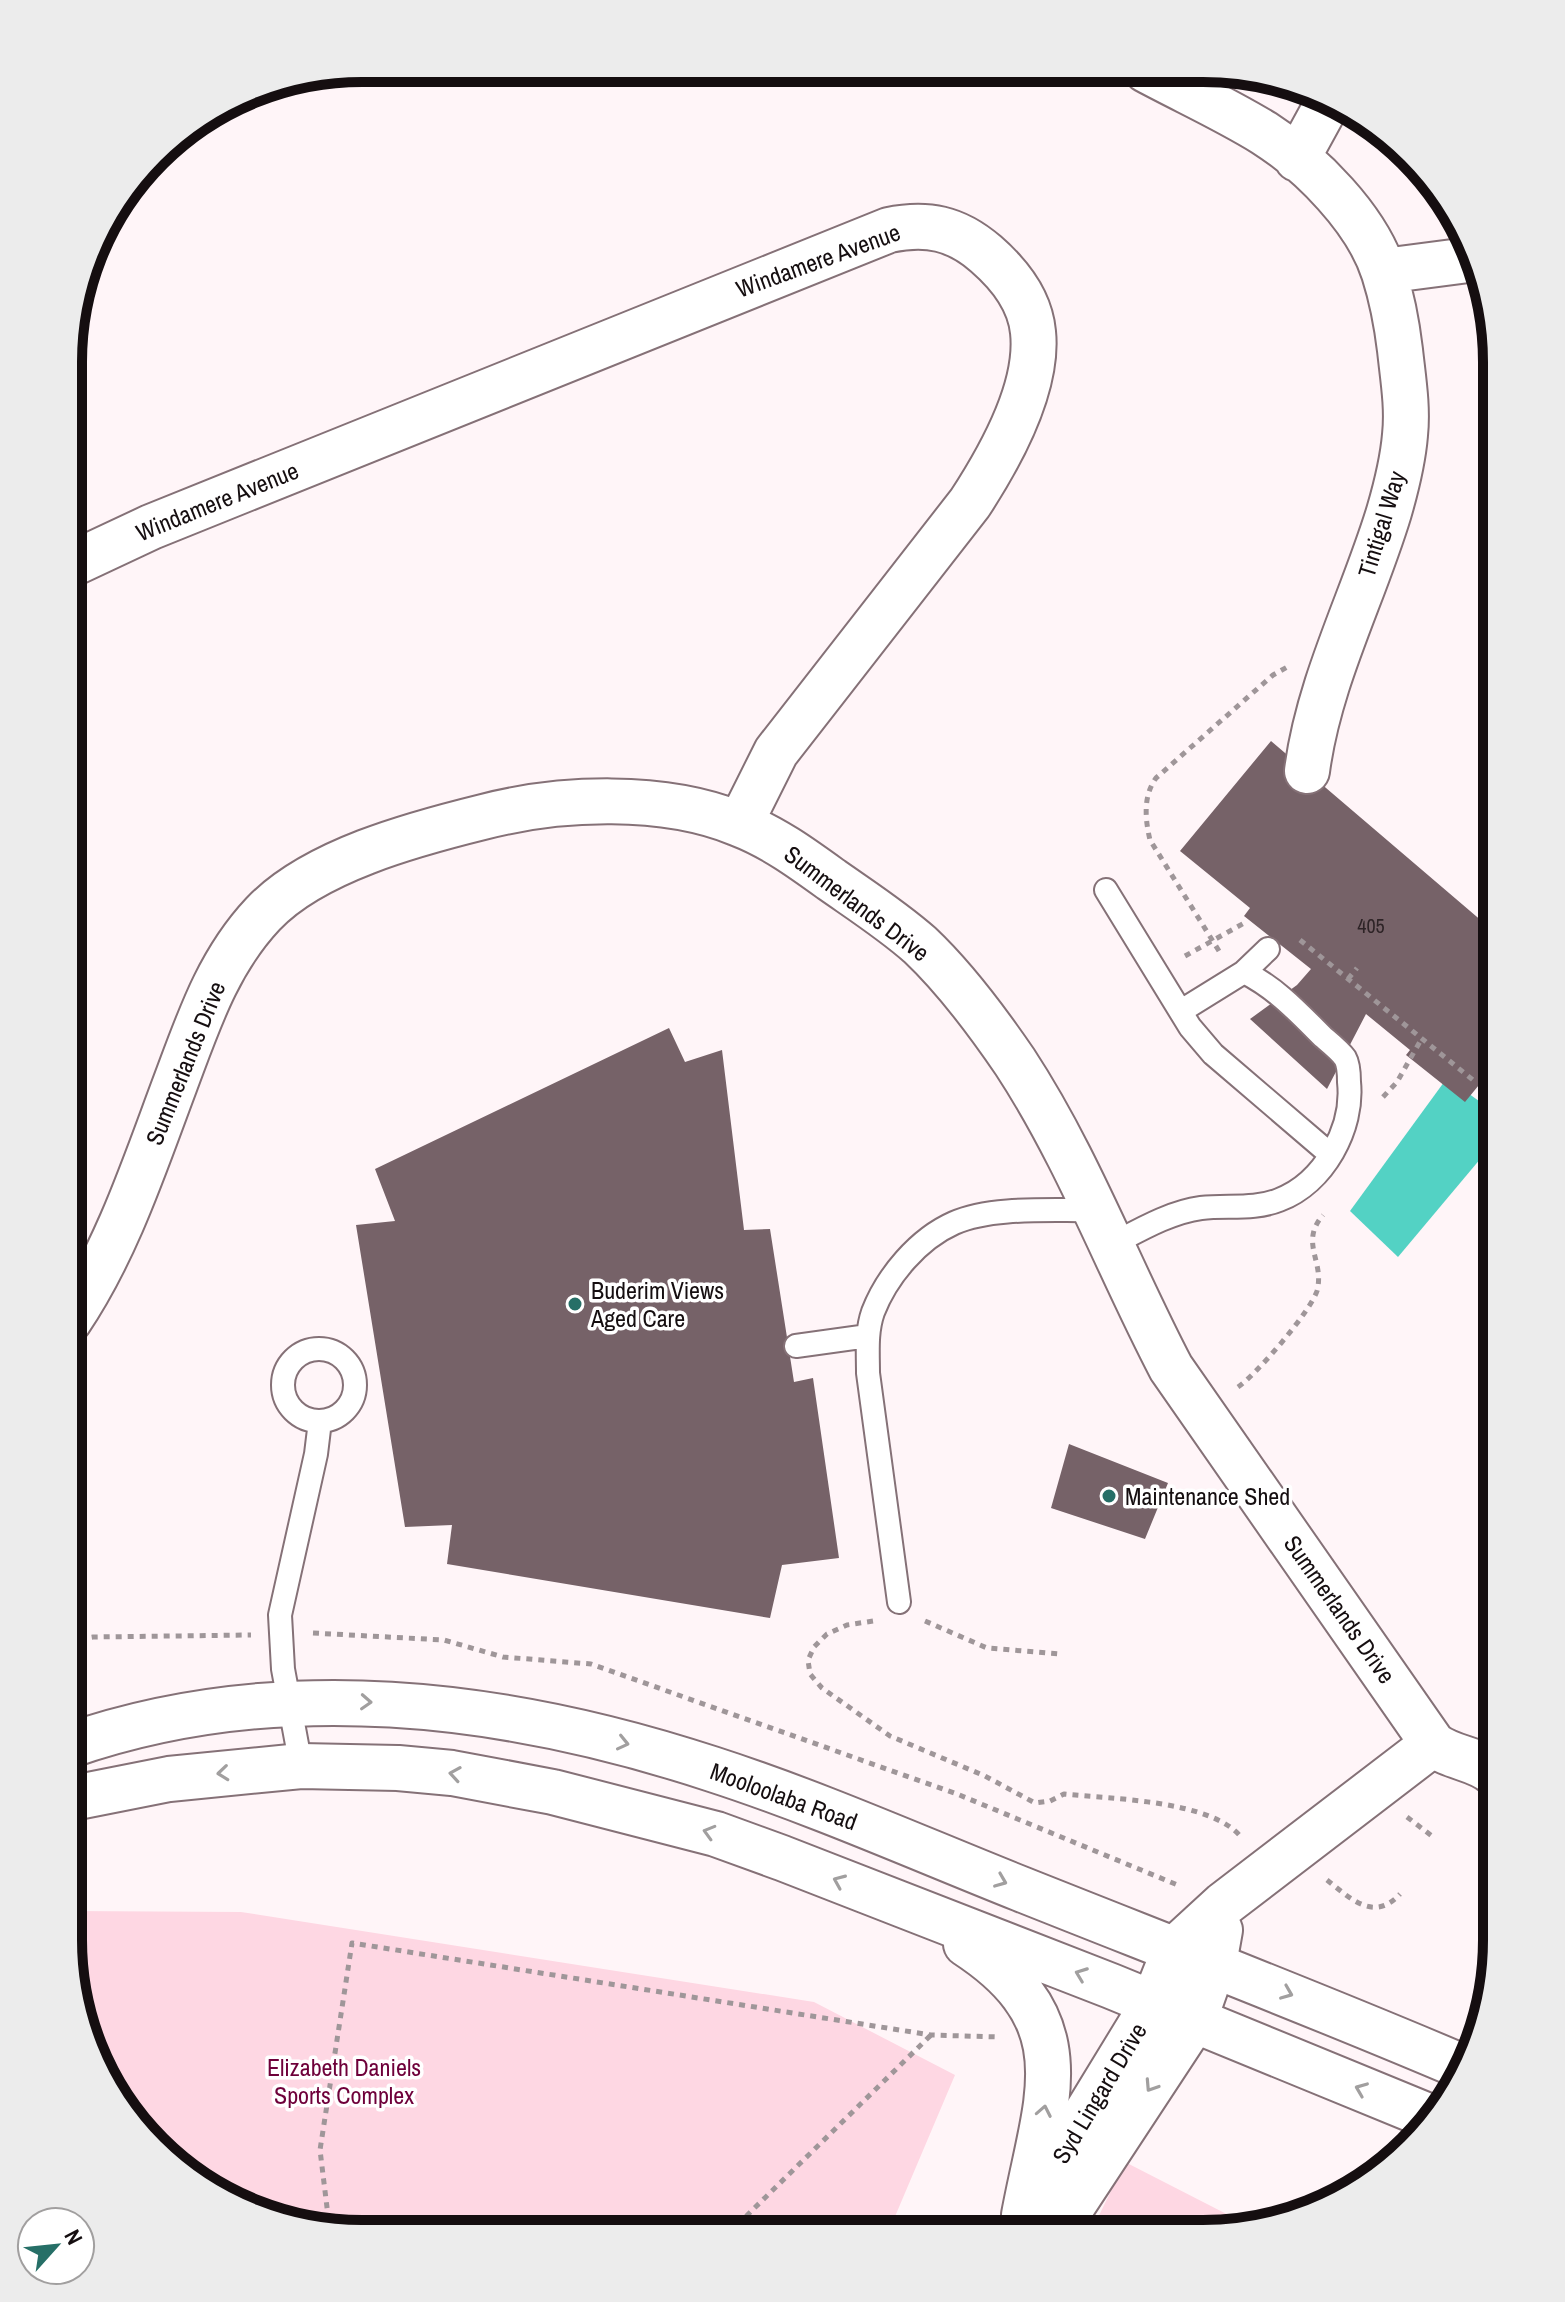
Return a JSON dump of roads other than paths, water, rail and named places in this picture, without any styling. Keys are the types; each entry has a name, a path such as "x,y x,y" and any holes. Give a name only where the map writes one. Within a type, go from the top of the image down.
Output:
{"street":[{"name":"Tintigal Way","path":"1168,82 1264,133 1321,179 1344,205 1384,271 1399,343 1405,435 1389,511 1330,675 1310,746 1307,771"},
{"path":"1297,159 1324,110"},
{"name":"Windamere Avenue","path":"82,560 166,521 889,230 915,224 936,227 983,251 1008,275 1022,298 1033,330 1033,361 1022,399 1010,431 984,482 776,752 740,824"},
{"path":"1384,271 1464,261"},
{"name":"Summerlands Drive","path":"82,1300 96,1278 126,1208 216,979 245,936 282,897 325,871 386,845 443,826 528,808 631,802 698,813 740,824 801,858 871,908 919,945 954,981 1015,1063 1055,1130 1171,1368 1433,1744 1451,1755 1482,1766"},
{"name":"Mooloolaba Road","path":"82,1742 149,1723 289,1702 404,1704 465,1712 641,1748 712,1769 847,1818 1454,2064"},
{"path":"1195,1957 1224,1904 1433,1744"},
{"path":"82,1796 169,1779 301,1766 438,1772 553,1792 716,1834 1153,2004 1422,2114"},
{"path":"896,1904 996,1964 1024,1994 1045,2032 1049,2083 1032,2220"},
{"name":"Syd Lingard Drive","path":"1035,2220 1153,2004 1195,1957"},
{"name":"Syd Lingard Drive","path":"1037,2220 1194,2021 1195,1957"}],"lane":[{"path":"1106,890 1181,1011 1213,1054 1331,1155"},
{"path":"1181,1011 1244,972 1268,949"},
{"path":"906,1609 868,1373 868,1336 873,1312 892,1275 924,1242 955,1222 988,1214 1103,1227 1175,1216 1198,1208 1254,1207 1281,1200 1297,1190 1331,1155 1345,1128 1351,1100 1345,1058 1280,994 1244,972"},
{"path":"796,1346 868,1336"},
{"path":"301,1766 283,1669 280,1615 316,1454 320,1421"}],"place":[{"name":"Buderim Views Aged Care","path":"575,1304"},
{"name":"Maintenance Shed","path":"1109,1496"}],"park label":[{"name":"Elizabeth Daniels Sports Complex","path":"344,2081"}]}
